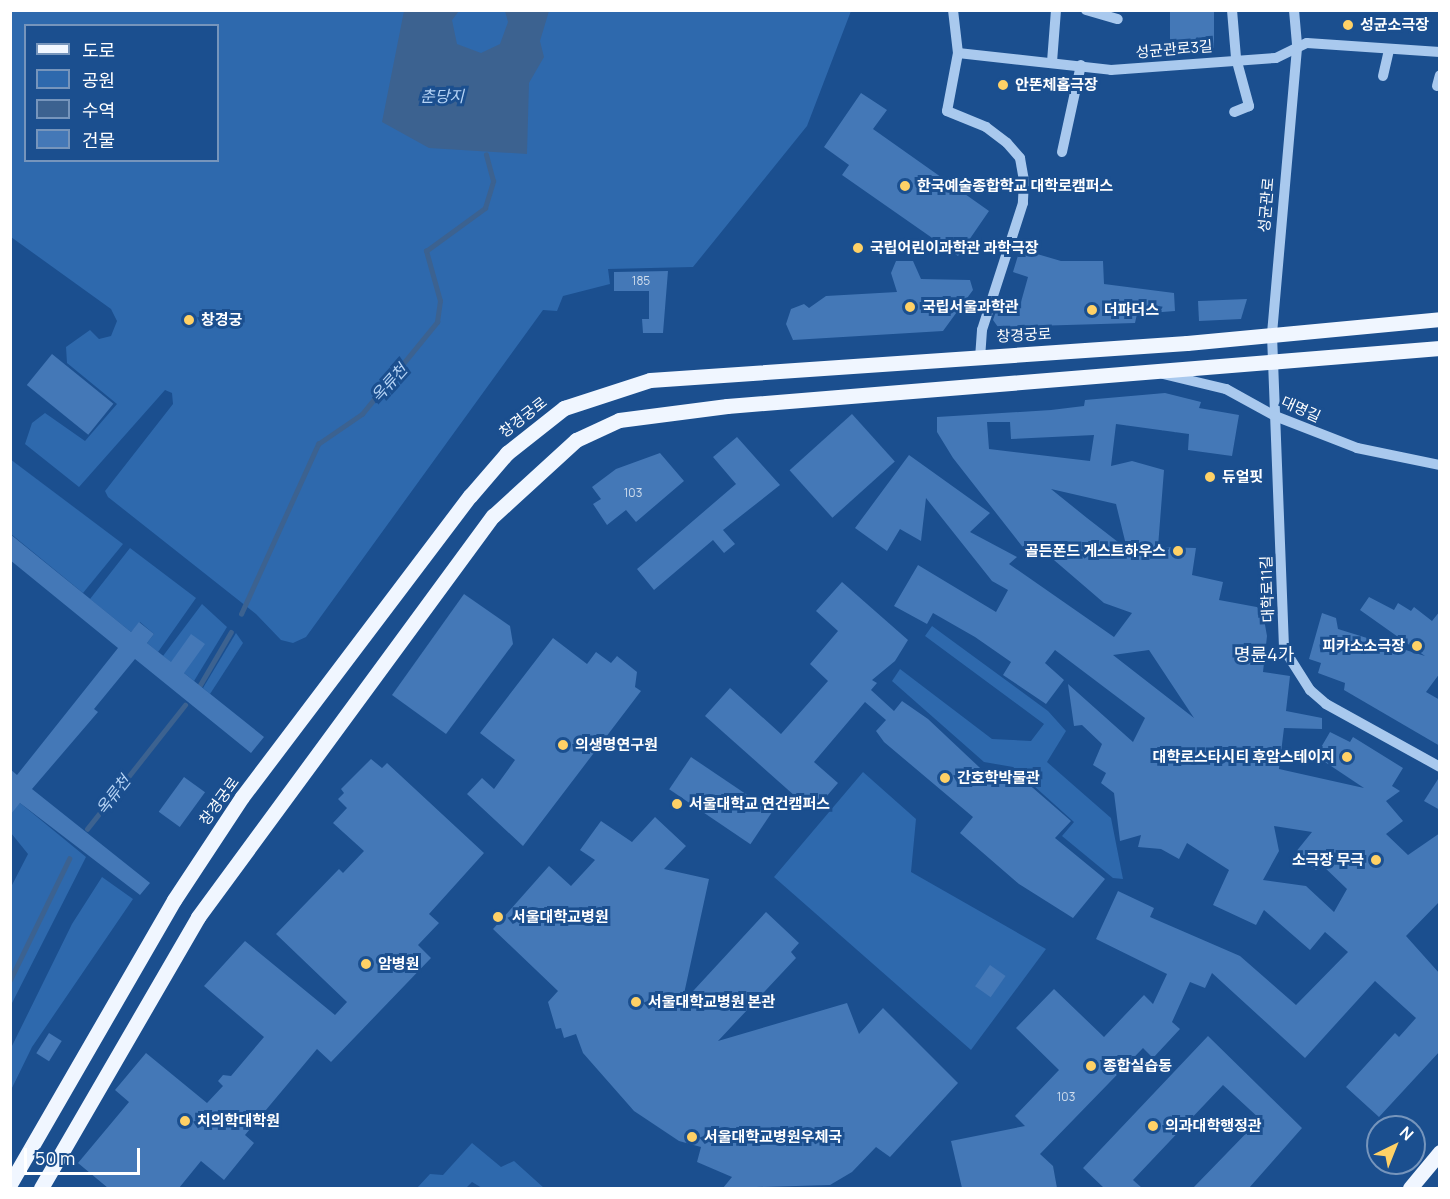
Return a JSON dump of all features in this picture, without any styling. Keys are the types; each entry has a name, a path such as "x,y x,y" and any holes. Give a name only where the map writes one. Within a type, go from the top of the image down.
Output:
{"main road":[{"name":"창경궁로","path":"10,1184 169,909 242,796 470,496 521,441 564,408 650,380 1272,335 1440,319"},
{"path":"41,1188 198,917 493,516 576,440 619,420 727,406 1273,364 1440,348"},
{"path":"1410,1188 1440,1152"}],"street":[{"path":"953,10 958,53 946,111 986,127 1007,143 1020,158 1024,181 1023,203 982,330 980,356"},
{"path":"1052,62 1056,10"},
{"path":"1086,10 1118,19"},
{"path":"1232,10 1236,58 1249,106 1234,112"},
{"name":"성균관로","path":"1273,364 1272,335 1297,48 1293,10"},
{"path":"1297,48 1307,43 1440,52"},
{"name":"성균관로3길","path":"958,53 1111,70 1236,58 1276,58 1297,48"},
{"path":"1383,76 1389,50"},
{"path":"1062,152 1081,65"},
{"name":"대학로11길","path":"1273,364 1284,649 1310,690 1326,704 1440,767"},
{"name":"대명길","path":"1154,372 1226,389 1275,416 1357,448 1440,465"}],"green space":[{"path":"11,11 851,11 807,126 693,267 608,269 610,284 563,296 557,311 543,310 306,637 293,643 281,640 256,614 108,497 105,491 173,404 172,393 165,390 79,487 25,444 32,423 45,413 85,441 117,404 67,363 66,347 90,330 99,339 111,336 117,321 111,309 11,237"},
{"path":"10,459 123,544 83,593 11,534"},
{"path":"130,548 196,598 158,652 147,643 154,634 140,622 131,632 90,599"},
{"path":"202,604 227,627 194,681 163,656"},
{"path":"932,626 1048,711 1066,731 1047,762 1111,818 1123,879 1113,878 1062,836 1074,822 1013,767 984,762 892,681 900,669 992,739 1031,741 1044,724 925,636"},
{"path":"236,633 243,643 210,694 203,688"},
{"path":"863,772 916,819 911,872 1046,949 971,1050 774,877"},
{"path":"20,803 86,857 11,1005 11,887 28,854 11,833 11,810"},
{"path":"102,877 133,899 32,1047 11,1090 11,1048 72,924"},
{"path":"472,1143 501,1167 514,1161 544,1188 482,1188 472,1182 466,1188 417,1188 430,1174 443,1175"}],"water":[{"name":"춘당지","path":"404,11 459,11 452,20 457,44 481,53 500,44 508,22 505,11 549,11 540,41 544,57 529,83 527,154 429,148 382,122"}],"building":[{"path":"1170,10 1214,10 1214,54 1170,54"},
{"name":"한국예술종합학교 대학로캠퍼스","path":"861,93 887,110 873,129 989,211 958,256 842,175 849,165 824,147"},
{"path":"1020,249 1061,261 1103,261 1104,284 1174,293 1175,311 1137,314 1135,323 998,327 993,320 999,303 1021,302 1028,277 1013,272"},
{"path":"896,261 913,261 921,279 970,280 973,290 943,331 793,340 786,324 791,309 804,304 809,308 826,296 897,292 891,273"},
{"path":"668,271 663,333 643,333 642,319 649,319 649,291 614,291 614,272"},
{"path":"1247,299 1241,319 1199,321 1198,301"},
{"path":"52,354 113,404 88,435 27,385"},
{"path":"1165,393 1201,402 1199,408 1239,415 1232,456 1188,450 1189,434 1116,424 1111,466 1132,461 1164,470 1158,547 1196,548 1192,575 1223,582 1219,600 1262,608 1267,636 1263,672 1290,676 1286,711 1322,718 1322,729 1284,728 1279,769 1364,788 1316,756 1330,732 1350,742 1353,737 1403,768 1392,786 1400,791 1386,801 1403,821 1386,834 1408,855 1440,833 1440,901 1406,936 1440,974 1440,1051 1381,1115 1377,1115 1346,1087 1395,1033 1399,1037 1416,1018 1375,981 1305,1058 1212,973 1205,988 1190,982 1172,1022 1180,1029 1153,1058 1143,1048 1040,1154 1053,1166 1057,1188 962,1188 951,1141 1025,1126 1015,1116 1059,1070 1016,1028 1054,989 1104,1037 1144,995 1153,1004 1167,974 1096,939 1118,891 1154,908 1150,917 1240,956 1296,1005 1348,952 1325,932 1310,950 1264,910 1256,925 1213,905 1229,870 1187,843 1179,859 1161,849 1138,847 1141,835 1120,841 1114,793 1101,783 1106,773 1093,765 1102,744 1082,725 1074,726 1068,684 1133,742 1145,718 1055,650 1045,663 1064,680 1046,704 1003,675 1011,662 975,637 933,613 927,624 894,606 918,565 996,612 1008,590 992,581 926,498 921,541 900,529 887,551 855,528 909,455 990,513 970,532 1017,557 1009,564 1114,637 1132,613 1104,603 1033,542 1025,550 953,458 937,432 937,417 1084,406 1085,400","holes":["987,422 1010,422 1011,439 1094,435 1090,461 989,449","1051,489 1116,504 1127,549 1087,518","1149,650 1194,718 1113,655","1274,826 1312,832 1295,853 1316,870 1321,864 1347,889 1334,912 1306,886 1263,880 1279,851"]},
{"path":"852,414 895,462 832,518 790,470"},
{"path":"737,437 780,485 723,530 735,544 724,553 713,540 654,590 637,569 736,484 713,457"},
{"path":"660,453 684,481 636,522 626,510 607,525 593,504 601,499 592,487 616,469"},
{"path":"10,534 131,632 139,622 154,634 147,643 171,662 191,634 205,644 184,673 264,737 251,753 135,659 94,709 98,712 32,789 150,883 140,895 20,803 10,815 10,769 17,775 118,648 10,560"},
{"path":"842,582 908,640 895,661 872,680 877,683 871,690 894,711 902,701 928,719 996,783 1010,768 1071,821 1055,838 1105,879 1073,918 1019,884 960,833 973,817 884,742 876,731 886,720 865,702 814,762 838,783 813,812 705,716 730,688 781,734 828,681 810,664 838,631 816,611"},
{"path":"464,594 510,626 513,644 446,734 392,695"},
{"path":"1369,597 1394,610 1398,603 1411,611 1414,607 1432,621 1440,611 1440,673 1426,692 1440,700 1440,746 1344,690 1345,683 1318,673 1321,663 1309,659 1322,613 1336,618 1338,629 1425,656 1360,610"},
{"path":"553,638 587,664 596,652 611,663 617,656 637,672 635,687 641,691 523,846 467,794 482,778 494,789 515,760 480,733"},
{"path":"691,757 772,812 750,844 669,789"},
{"path":"371,759 382,768 387,763 484,853 429,914 439,923 418,945 431,958 331,1062 317,1049 245,1135 254,1143 224,1180 201,1161 179,1188 108,1188 78,1163 129,1102 115,1090 146,1053 207,1103 223,1086 218,1081 223,1075 231,1076 264,1037 204,986 245,941 335,1015 347,1002 276,934 339,869 343,873 364,851 333,823 347,808 338,799 344,793 341,789"},
{"path":"1440,776 1440,810 1424,801"},
{"path":"184,777 205,792 180,827 159,812"},
{"name":"서울대학교병원 본관","path":"655,817 686,846 664,869 709,879 682,1003 766,912 799,943 791,952 796,958 718,1041 847,1003 859,1034 883,1008 958,1083 890,1157 876,1147 852,1172 830,1185 723,1188 732,1177 697,1162 701,1147 679,1141 634,1111 583,1053 576,1034 564,1038 561,1028 556,1029 548,1002 558,991 493,929 549,866 571,886 595,860 580,850 601,821 632,842"},
{"path":"990,965 1006,976 991,997 975,986"},
{"path":"49,1033 62,1041 49,1061 36,1053"},
{"name":"의과대학행정관","path":"1208,1036 1302,1128 1249,1188 1193,1188 1260,1119 1223,1085 1133,1180 1142,1188 1104,1188 1083,1168"}],"waterway":[{"name":"옥류천","path":"241,614 318,444 362,414 437,322 440,301 426,251 485,208 493,181 486,155"},
{"name":"옥류천","path":"200,685 231,632"},
{"name":"옥류천","path":"87,829 185,705"},
{"name":"옥류천","path":"10,980 69,859"}],"place":[{"name":"성균소극장","path":"1348,25"},
{"name":"안똔체홉극장","path":"1003,85"},
{"name":"한국예술종합학교 대학로캠퍼스","path":"905,186"},
{"name":"국립어린이과학관 과학극장","path":"858,248"},
{"name":"국립서울과학관","path":"910,307"},
{"name":"더파더스","path":"1092,310"},
{"name":"창경궁","path":"189,320"},
{"name":"듀얼핏","path":"1210,477"},
{"name":"골든폰드 게스트하우스","path":"1178,551"},
{"name":"피카소소극장","path":"1417,646"},
{"name":"의생명연구원","path":"563,745"},
{"name":"대학로스타시티 후암스테이지","path":"1347,757"},
{"name":"간호학박물관","path":"945,778"},
{"name":"서울대학교 연건캠퍼스","path":"677,804"},
{"name":"소극장 무극","path":"1376,860"},
{"name":"서울대학교병원","path":"498,917"},
{"name":"암병원","path":"366,964"},
{"name":"서울대학교병원 본관","path":"636,1002"},
{"name":"종합실습동","path":"1091,1066"},
{"name":"치의학대학원","path":"185,1121"},
{"name":"의과대학행정관","path":"1153,1126"},
{"name":"서울대학교병원우체국","path":"692,1137"}],"district":[{"name":"명륜4가","path":"1264,654"}]}
